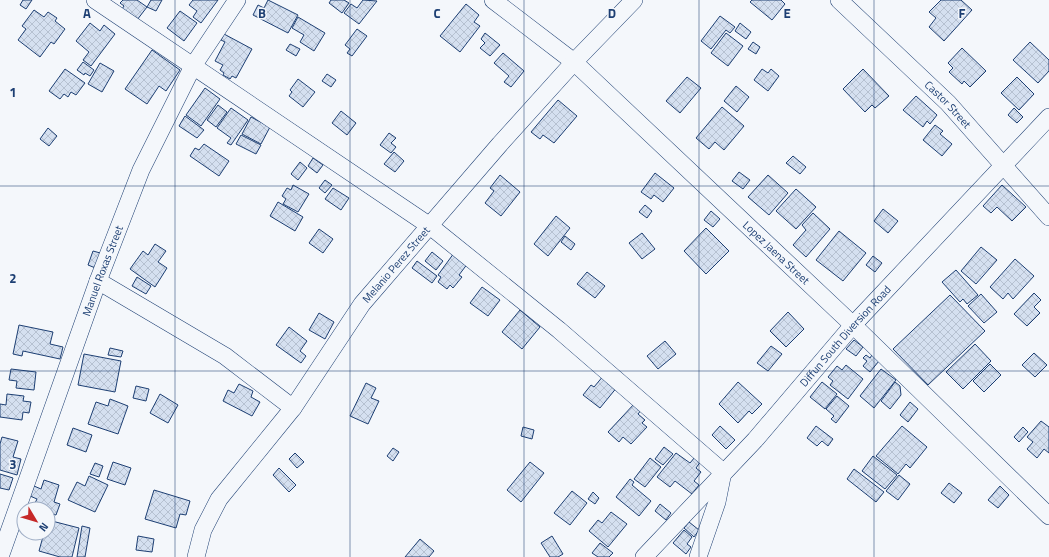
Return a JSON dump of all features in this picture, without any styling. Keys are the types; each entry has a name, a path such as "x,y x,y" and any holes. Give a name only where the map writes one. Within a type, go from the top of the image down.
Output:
{"street":[{"path":"95,0 430,226 559,330 723,472 717,502 698,557"},
{"name":"Manuel Roxas Street","path":"0,557 98,281 141,170 193,66 237,0"},
{"name":"Lopez Jaena Street","path":"493,0 574,62 853,325 1049,516"},
{"name":"Melanio Perez Street","path":"196,557 203,530 219,499 293,408 362,304 500,144 574,62 634,0"},
{"name":"Castor Street","path":"840,0 948,103 1004,164 1049,217"},
{"name":"Diffun South Diversion Road","path":"644,557 755,440 853,325 1049,117"},
{"path":"98,281 226,356 293,408"}],"building":[{"path":"23,0 32,0 26,9 20,5"},
{"path":"123,0 137,0 147,7 137,20 122,9 124,6 120,3"},
{"path":"151,0 162,0 156,11 147,7"},
{"path":"193,0 218,0 201,23 193,17 197,11 189,5"},
{"path":"268,0 298,15 288,33 253,15 258,5 264,8"},
{"path":"331,0 344,0 349,3 342,13 329,3"},
{"path":"363,0 377,1 359,24 344,13 351,4 357,8"},
{"path":"752,0 781,0 785,4 772,20 750,2"},
{"path":"941,0 961,0 972,10 944,41 929,27 936,18 929,12"},
{"path":"466,4 479,15 474,22 480,26 460,52 440,36"},
{"path":"34,10 44,17 48,12 57,18 55,21 65,29 54,44 51,42 40,57 18,40 26,29 22,26"},
{"path":"180,11 197,23 184,41 167,28"},
{"path":"720,16 735,27 730,33 726,30 711,49 701,41"},
{"path":"298,17 325,33 314,51 300,42 304,35 292,28"},
{"path":"90,23 100,31 104,25 115,34 91,66 83,60 89,52 76,41"},
{"path":"740,23 751,32 746,39 735,31"},
{"path":"357,29 367,36 352,56 347,53 350,49 345,45"},
{"path":"485,33 500,45 490,56 480,48 485,43 481,39"},
{"path":"726,33 743,46 728,66 711,53"},
{"path":"224,34 252,49 236,78 232,76 230,79 223,75 224,73 220,70 223,65 215,61 225,42 221,40"},
{"path":"753,42 760,47 756,54 748,49"},
{"path":"1030,42 1049,60 1049,71 1038,83 1013,60"},
{"path":"290,44 300,49 296,56 286,50"},
{"path":"962,48 986,71 970,87 964,81 962,84 949,72 953,68 948,63"},
{"path":"152,50 180,70 166,91 159,86 147,104 125,89"},
{"path":"503,53 524,71 511,87 504,82 509,76 494,63"},
{"path":"83,62 94,70 90,76 85,73 84,75 77,70"},
{"path":"100,63 114,71 102,92 88,84"},
{"path":"65,69 85,83 76,95 71,92 68,97 64,94 60,99 49,91"},
{"path":"762,69 768,73 771,69 779,76 768,91 754,80"},
{"path":"863,69 889,96 875,108 872,105 865,112 843,89"},
{"path":"327,74 336,80 331,87 322,81"},
{"path":"687,77 701,88 680,113 666,101"},
{"path":"1017,77 1034,94 1019,110 1001,93"},
{"path":"298,79 315,92 303,107 289,96 292,92 290,90"},
{"path":"736,86 749,97 737,112 724,101"},
{"path":"205,88 220,99 201,126 186,115"},
{"path":"916,96 937,115 930,124 927,121 923,127 903,110"},
{"path":"558,100 577,116 554,143 543,135 540,139 531,132"},
{"path":"218,105 227,112 216,127 207,120"},
{"path":"722,107 744,126 724,150 715,142 709,149 696,138"},
{"path":"231,108 248,120 231,145 227,143 231,138 217,128"},
{"path":"1014,108 1023,117 1017,123 1008,115"},
{"path":"341,111 356,123 347,135 332,123"},
{"path":"185,116 204,130 197,138 179,126"},
{"path":"251,117 270,127 261,144 242,134"},
{"path":"935,125 943,131 940,134 952,144 942,156 923,140"},
{"path":"48,128 57,136 49,146 40,139"},
{"path":"389,133 396,138 391,143 396,147 391,153 380,145"},
{"path":"241,135 261,145 256,154 236,144"},
{"path":"204,144 229,161 219,176 190,156 195,148 199,150"},
{"path":"394,152 404,161 395,172 384,164"},
{"path":"793,156 806,167 800,174 786,163"},
{"path":"313,158 323,165 317,173 308,166"},
{"path":"300,162 307,168 298,180 291,174"},
{"path":"739,172 750,180 743,189 732,181"},
{"path":"655,173 674,188 663,202 654,195 651,199 641,192"},
{"path":"500,175 520,192 501,216 485,203 494,191 490,188"},
{"path":"768,175 788,193 769,215 748,197"},
{"path":"325,180 332,185 325,193 319,188"},
{"path":"293,185 309,194 298,212 283,204 286,199 282,196 287,188 291,190"},
{"path":"1002,185 1026,207 1012,221 997,207 991,213 983,206"},
{"path":"333,188 349,198 341,210 325,199"},
{"path":"796,189 816,207 796,229 776,211"},
{"path":"278,202 303,217 295,231 270,216"},
{"path":"645,205 652,211 647,218 639,212"},
{"path":"883,209 898,221 888,233 874,221"},
{"path":"711,211 720,219 713,227 704,220"},
{"path":"813,213 830,229 806,257 793,245 806,230 802,225"},
{"path":"556,216 570,228 548,256 534,244"},
{"path":"706,228 729,251 706,274 684,251"},
{"path":"319,229 333,239 323,253 309,243"},
{"path":"839,231 866,253 843,281 816,260"},
{"path":"642,233 655,249 642,259 629,243"},
{"path":"565,236 575,244 571,250 561,242"},
{"path":"155,244 166,251 158,262 167,268 155,287 130,269 143,251 148,255"},
{"path":"981,247 997,260 976,284 961,271"},
{"path":"93,251 104,254 98,269 88,265"},
{"path":"432,252 443,261 436,270 425,261"},
{"path":"454,253 468,263 459,275 462,277 453,288 450,285 447,289 438,282 441,277 438,275"},
{"path":"873,256 882,263 875,272 866,265"},
{"path":"1015,259 1034,276 1013,299 1008,293 1003,299 990,287"},
{"path":"417,261 437,276 432,283 412,268"},
{"path":"956,270 978,295 967,304 963,299 960,302 942,282"},
{"path":"587,272 605,286 595,298 577,284"},
{"path":"137,277 151,286 146,294 132,286"},
{"path":"482,287 500,300 488,316 470,303"},
{"path":"1034,293 1041,300 1034,307 1040,313 1027,326 1014,314"},
{"path":"981,294 997,312 984,323 968,306"},
{"path":"950,295 985,331 928,385 893,349"},
{"path":"520,310 540,327 522,349 502,332"},
{"path":"788,312 804,329 786,347 770,331"},
{"path":"319,313 334,322 325,339 309,330"},
{"path":"19,325 53,332 50,344 63,347 60,359 23,351 22,356 13,354"},
{"path":"289,327 307,341 300,351 306,356 301,363 276,345"},
{"path":"854,340 863,347 856,356 846,349"},
{"path":"665,341 676,354 658,369 647,356"},
{"path":"975,344 991,361 963,389 946,372"},
{"path":"771,346 782,354 768,371 757,363"},
{"path":"110,348 123,351 121,357 108,355"},
{"path":"1034,353 1047,365 1035,377 1022,365"},
{"path":"84,354 121,361 115,392 78,385"},
{"path":"866,355 870,358 872,355 879,361 870,372 863,366 867,361 863,358"},
{"path":"990,364 1001,375 984,392 973,381"},
{"path":"846,365 863,379 848,399 830,385 833,381 828,377 837,366 842,370"},
{"path":"11,369 36,372 34,390 16,388 17,381 9,380"},
{"path":"881,369 896,380 874,408 860,396"},
{"path":"604,375 618,386 600,408 583,395 591,385 594,387"},
{"path":"738,382 762,404 752,414 749,411 738,423 719,404"},
{"path":"822,382 837,394 825,409 810,397"},
{"path":"895,382 900,386 901,395 890,409 881,401"},
{"path":"366,383 376,388 371,398 379,401 368,424 350,416"},
{"path":"239,384 253,391 251,397 260,402 252,416 223,401 228,390 234,393"},
{"path":"136,386 149,389 146,401 133,398"},
{"path":"7,394 24,396 23,401 31,402 29,413 23,412 22,420 0,417 0,404 6,405"},
{"path":"160,394 178,405 168,423 150,413"},
{"path":"837,396 849,406 836,423 831,419 834,416 826,409"},
{"path":"110,399 128,406 118,434 88,424 96,402 108,406"},
{"path":"910,402 918,409 908,422 900,415"},
{"path":"635,403 642,409 638,414 645,420 642,423 647,427 631,444 623,437 619,442 608,432"},
{"path":"1041,421 1049,427 1049,453 1044,449 1037,458 1027,449 1033,442 1027,437"},
{"path":"720,426 735,440 726,449 712,435"},
{"path":"816,426 833,439 828,446 822,441 817,446 807,438"},
{"path":"902,426 927,447 910,468 906,464 898,474 876,456"},
{"path":"523,427 534,430 532,439 521,436"},
{"path":"1023,427 1028,432 1019,442 1014,437"},
{"path":"73,428 92,435 86,452 67,445"},
{"path":"2,437 18,441 13,457 21,459 17,475 0,470 0,444"},
{"path":"664,447 673,454 663,465 655,459"},
{"path":"393,448 399,452 393,461 387,456"},
{"path":"295,453 304,462 297,468 289,459"},
{"path":"676,453 690,463 695,457 701,461 696,468 701,472 694,481 699,485 692,494 675,481 670,487 657,477"},
{"path":"873,456 897,475 885,489 862,471"},
{"path":"650,458 661,467 645,487 634,479"},
{"path":"113,462 131,468 125,485 107,479"},
{"path":"530,462 544,473 521,502 507,490"},
{"path":"95,463 103,466 99,477 90,474"},
{"path":"279,468 296,485 289,492 273,475"},
{"path":"854,469 884,492 876,502 847,479"},
{"path":"0,474 13,478 9,490 0,488"},
{"path":"899,475 910,484 898,500 886,491"},
{"path":"89,476 108,485 95,512 68,500 77,482 85,486"},
{"path":"630,479 634,482 632,485 651,501 639,516 616,497"},
{"path":"44,480 59,485 54,501 36,501 37,499 30,496 34,486 41,489"},
{"path":"949,483 962,493 954,503 941,493"},
{"path":"1000,486 1009,495 998,508 988,500"},
{"path":"154,490 190,501 186,515 180,514 176,528 145,519"},
{"path":"572,491 587,503 570,525 554,513"},
{"path":"593,492 599,498 595,504 588,499"},
{"path":"56,503 60,504 56,515"},
{"path":"660,504 671,513 666,520 655,511"},
{"path":"611,512 627,524 608,547 589,531 598,520 602,523"},
{"path":"56,522 79,528 72,557 60,557 39,551 42,541 56,541"},
{"path":"689,522 699,530 694,537 684,528"},
{"path":"82,526 90,528 85,557 77,557"},
{"path":"684,530 692,537 687,544 691,547 686,554 673,543"},
{"path":"138,536 154,539 152,552 136,550"},
{"path":"552,536 563,554 558,557 550,557 541,543"},
{"path":"420,539 434,551 429,557 405,557"},
{"path":"600,543 613,553 609,557 598,557 592,553"}]}
